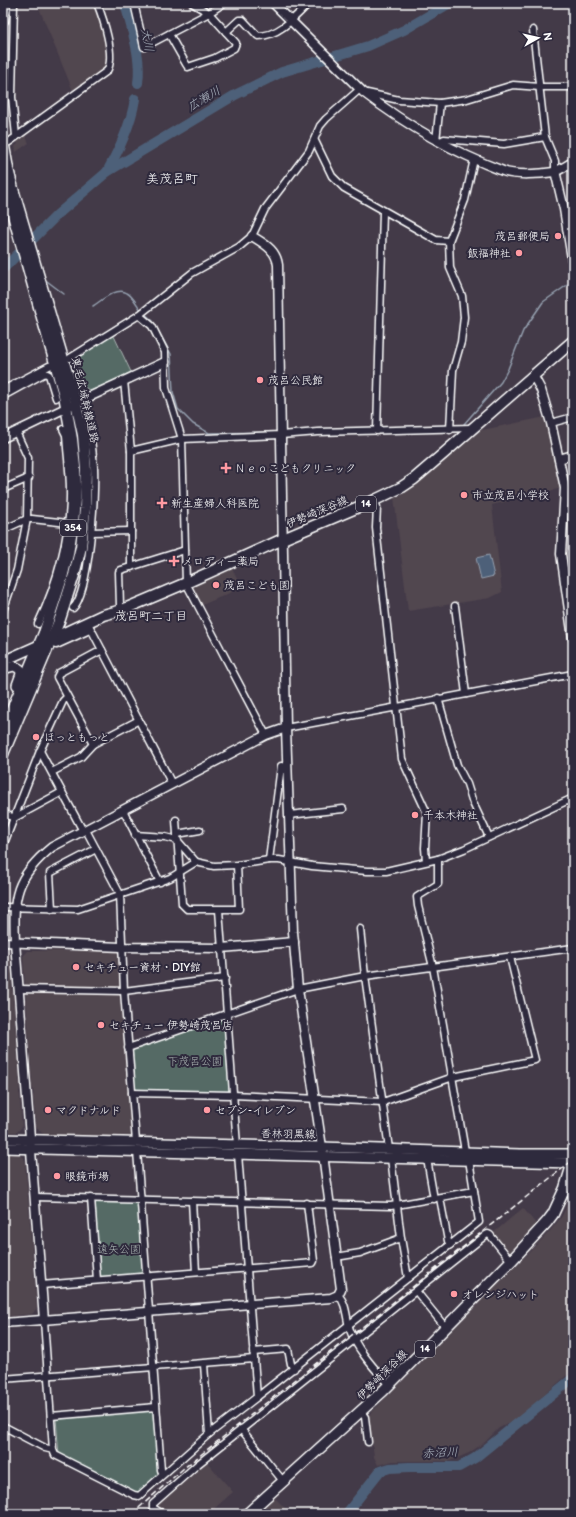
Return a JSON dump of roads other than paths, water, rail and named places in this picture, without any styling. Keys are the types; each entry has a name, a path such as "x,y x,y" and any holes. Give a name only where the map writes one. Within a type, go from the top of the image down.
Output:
{"main road":[{"path":"3,20 6,3"},
{"name":"東毛広域幹線道路","path":"6,141 8,169 17,216"},
{"name":"東毛広域幹線道路","path":"3,180 17,216 71,405 83,435 86,490 83,530 78,562 64,606 3,731"},
{"name":"伊勢崎深谷線","path":"44,646 90,627 122,610 402,487 473,428 573,341"},
{"name":"東毛広域幹線道路","path":"3,754 44,646 44,634 51,605 62,578 68,554 73,523 75,460 71,405"},
{"name":"伊勢崎深谷線","path":"44,646 102,615 122,610"},
{"path":"3,661 44,646"},
{"path":"3,668 44,646"},
{"path":"3,668 16,666 20,669 22,674 12,699 9,717"},
{"name":"香林羽黒線","path":"3,1139 30,1144 238,1150 323,1156 465,1152 573,1154"},
{"name":"香林羽黒線","path":"3,1148 30,1144"},
{"name":"香林羽黒線","path":"238,1150 322,1146 390,1153 428,1159 573,1163"},
{"name":"伊勢崎深谷線","path":"247,1514 283,1480 361,1412 511,1261 553,1214 565,1188 573,1163"}],"street":[{"path":"14,3 12,97 16,136"},
{"path":"6,141 16,136 108,71 110,59 108,44 103,20 97,3"},
{"path":"136,3 144,47 209,13 224,3"},
{"path":"169,34 188,67 215,58 234,48 236,43 209,13 192,3"},
{"path":"273,3 360,88 380,104 438,142 503,172 521,174 555,171 573,162"},
{"path":"226,32 239,20 243,20 258,36 265,36 293,22 309,3"},
{"path":"533,30 546,137 555,161 555,171 571,238 573,265"},
{"path":"360,88 380,97 440,104 468,99 513,85 573,87"},
{"path":"70,358 141,313 192,273 239,247 252,236 265,209 309,151 315,141 320,126 326,118 360,88"},
{"path":"438,142 440,104"},
{"path":"438,142 444,139 504,144 546,137"},
{"path":"315,141 332,176 344,188 436,240 449,241"},
{"path":"450,430 453,370 461,342 464,317 462,296 450,268 449,241 466,200 474,159"},
{"path":"377,431 383,211"},
{"path":"3,1323 331,1298 338,1295 341,1289 322,1146 298,989 294,942 286,728 278,265 277,258 272,250 252,236"},
{"path":"141,313 152,326 165,352 166,388 182,439 186,583 266,735"},
{"path":"3,438 165,362"},
{"path":"3,392 50,366"},
{"path":"3,392 5,395 45,373 50,375 56,398"},
{"path":"533,375 540,390 551,423 566,488 561,554 573,638"},
{"path":"124,381 131,451 131,567"},
{"path":"551,423 573,417"},
{"path":"73,608 77,602 83,583 91,532 94,490 92,447 87,419"},
{"path":"131,451 182,439 318,432 450,430 473,428"},
{"path":"38,624 51,605 62,556 73,489 66,435 63,429"},
{"path":"3,610 17,570 27,519 29,478 28,458 16,432"},
{"path":"83,435 92,447"},
{"path":"559,459 573,455"},
{"path":"3,489 29,478"},
{"path":"375,500 377,507 376,528 402,759 427,813 425,848 426,861"},
{"path":"3,530 27,519 68,523"},
{"path":"91,532 131,531"},
{"path":"78,562 88,550"},
{"path":"122,610 120,606 119,572 121,570 185,550"},
{"path":"455,606 466,694"},
{"path":"90,627 172,784"},
{"path":"93,744 57,677 59,673 102,650"},
{"path":"469,1160 479,1222 210,1434 141,1495 137,1496 58,1458 55,1455 53,1450 15,942 14,909 16,896 22,881 35,864 52,848 266,735 286,728 438,698 573,674"},
{"path":"3,846 40,751 63,701 68,697"},
{"path":"438,698 457,765 467,784 473,803 489,837"},
{"path":"52,772 81,757 93,744 139,720"},
{"path":"40,751 120,894 121,947 128,1048 161,1470 163,1474"},
{"path":"269,860 281,766"},
{"path":"14,818 62,792"},
{"path":"177,837 196,862 214,866 237,865 269,860 312,866 367,871 386,871 438,859 464,849 573,798"},
{"path":"289,815 343,809"},
{"path":"123,810 160,882"},
{"path":"3,813 14,818"},
{"path":"176,820 182,904 184,907 187,909 239,909 237,865"},
{"path":"135,835 177,837 200,830"},
{"path":"52,909 50,873 96,849"},
{"path":"438,859 438,884 417,897 433,967 465,1152"},
{"path":"3,908 78,909 160,882 180,873 196,862"},
{"path":"219,910 257,1397"},
{"path":"360,928 365,976 401,1238 408,1278"},
{"path":"3,942 121,947 221,948 294,942"},
{"path":"128,1048 298,989 365,976 573,948"},
{"path":"132,1093 233,1095 383,1102 453,1077 535,1060 510,957"},
{"path":"19,989 124,991 225,978"},
{"path":"428,1159 450,1245"},
{"path":"35,1198 192,1200 397,1206 474,1191"},
{"path":"91,1198 97,1280"},
{"path":"192,1200 196,1272"},
{"path":"41,1285 313,1263 314,1260 307,1203"},
{"path":"163,1514 153,1508 153,1504 198,1464 488,1234 511,1261"},
{"path":"336,1256 360,1253 401,1238"},
{"path":"416,1290 446,1328"},
{"path":"338,1295 343,1301 348,1325 354,1340 389,1385"},
{"path":"253,1352 288,1349 291,1364 294,1368"},
{"path":"3,1379 254,1359"},
{"path":"204,1364 210,1434"},
{"path":"51,1416 156,1407"},
{"path":"361,1412 365,1417 368,1442"},
{"path":"3,1426 45,1448 53,1450"},
{"path":"241,1429 283,1480"}],"water":[{"path":"489,555 494,576 481,579 476,558"}],"waterway":[{"name":"大川","path":"125,3 137,53 139,73 138,83"},
{"name":"広瀬川","path":"3,269 58,214 107,172 235,95 282,72 368,46 404,30 450,3"},
{"name":"大川","path":"107,172 128,127 135,99"},
{"name":"広瀬川","path":"15,257 21,261"},
{"path":"43,278 64,294"},
{"path":"464,424 501,382 508,369 523,331 543,302 573,281"},
{"path":"93,306 109,295 123,291 131,296 141,310"},
{"path":"144,313 153,321 171,354 173,392 178,409 193,424 209,433 277,432"},
{"name":"赤沼川","path":"346,1514 380,1471 390,1468 409,1467 459,1467 475,1458 573,1378"}],"railway":[{"path":"132,1514 184,1468 573,1160"}],"place":[{"name":"茂呂郵便局","path":"558,236"},
{"name":"飯福神社","path":"519,253"},
{"name":"茂呂公民館","path":"260,380"},
{"name":"Ｎｅｏこどもクリニック","path":"226,468"},
{"name":"市立茂呂小学校","path":"464,495"},
{"name":"新生産婦人科医院","path":"162,503"},
{"name":"メロディー薬局","path":"174,561"},
{"name":"茂呂こども園","path":"216,585"},
{"name":"ほっともっと","path":"36,737"},
{"name":"千本木神社","path":"415,815"},
{"name":"セキチュー資材・DIY館","path":"76,967"},
{"name":"セキチュー 伊勢崎茂呂店","path":"101,1025"},
{"name":"マクドナルド","path":"48,1110"},
{"name":"セブン-イレブン","path":"207,1110"},
{"name":"眼鏡市場","path":"57,1176"},
{"name":"オレンジハット","path":"454,1294"}],"district":[{"name":"美茂呂町","path":"172,179"},
{"name":"茂呂町二丁目","path":"151,616"}],"park label":[{"name":"下茂呂公園","path":"195,1061"},
{"name":"遠矢公園","path":"119,1249"}]}
